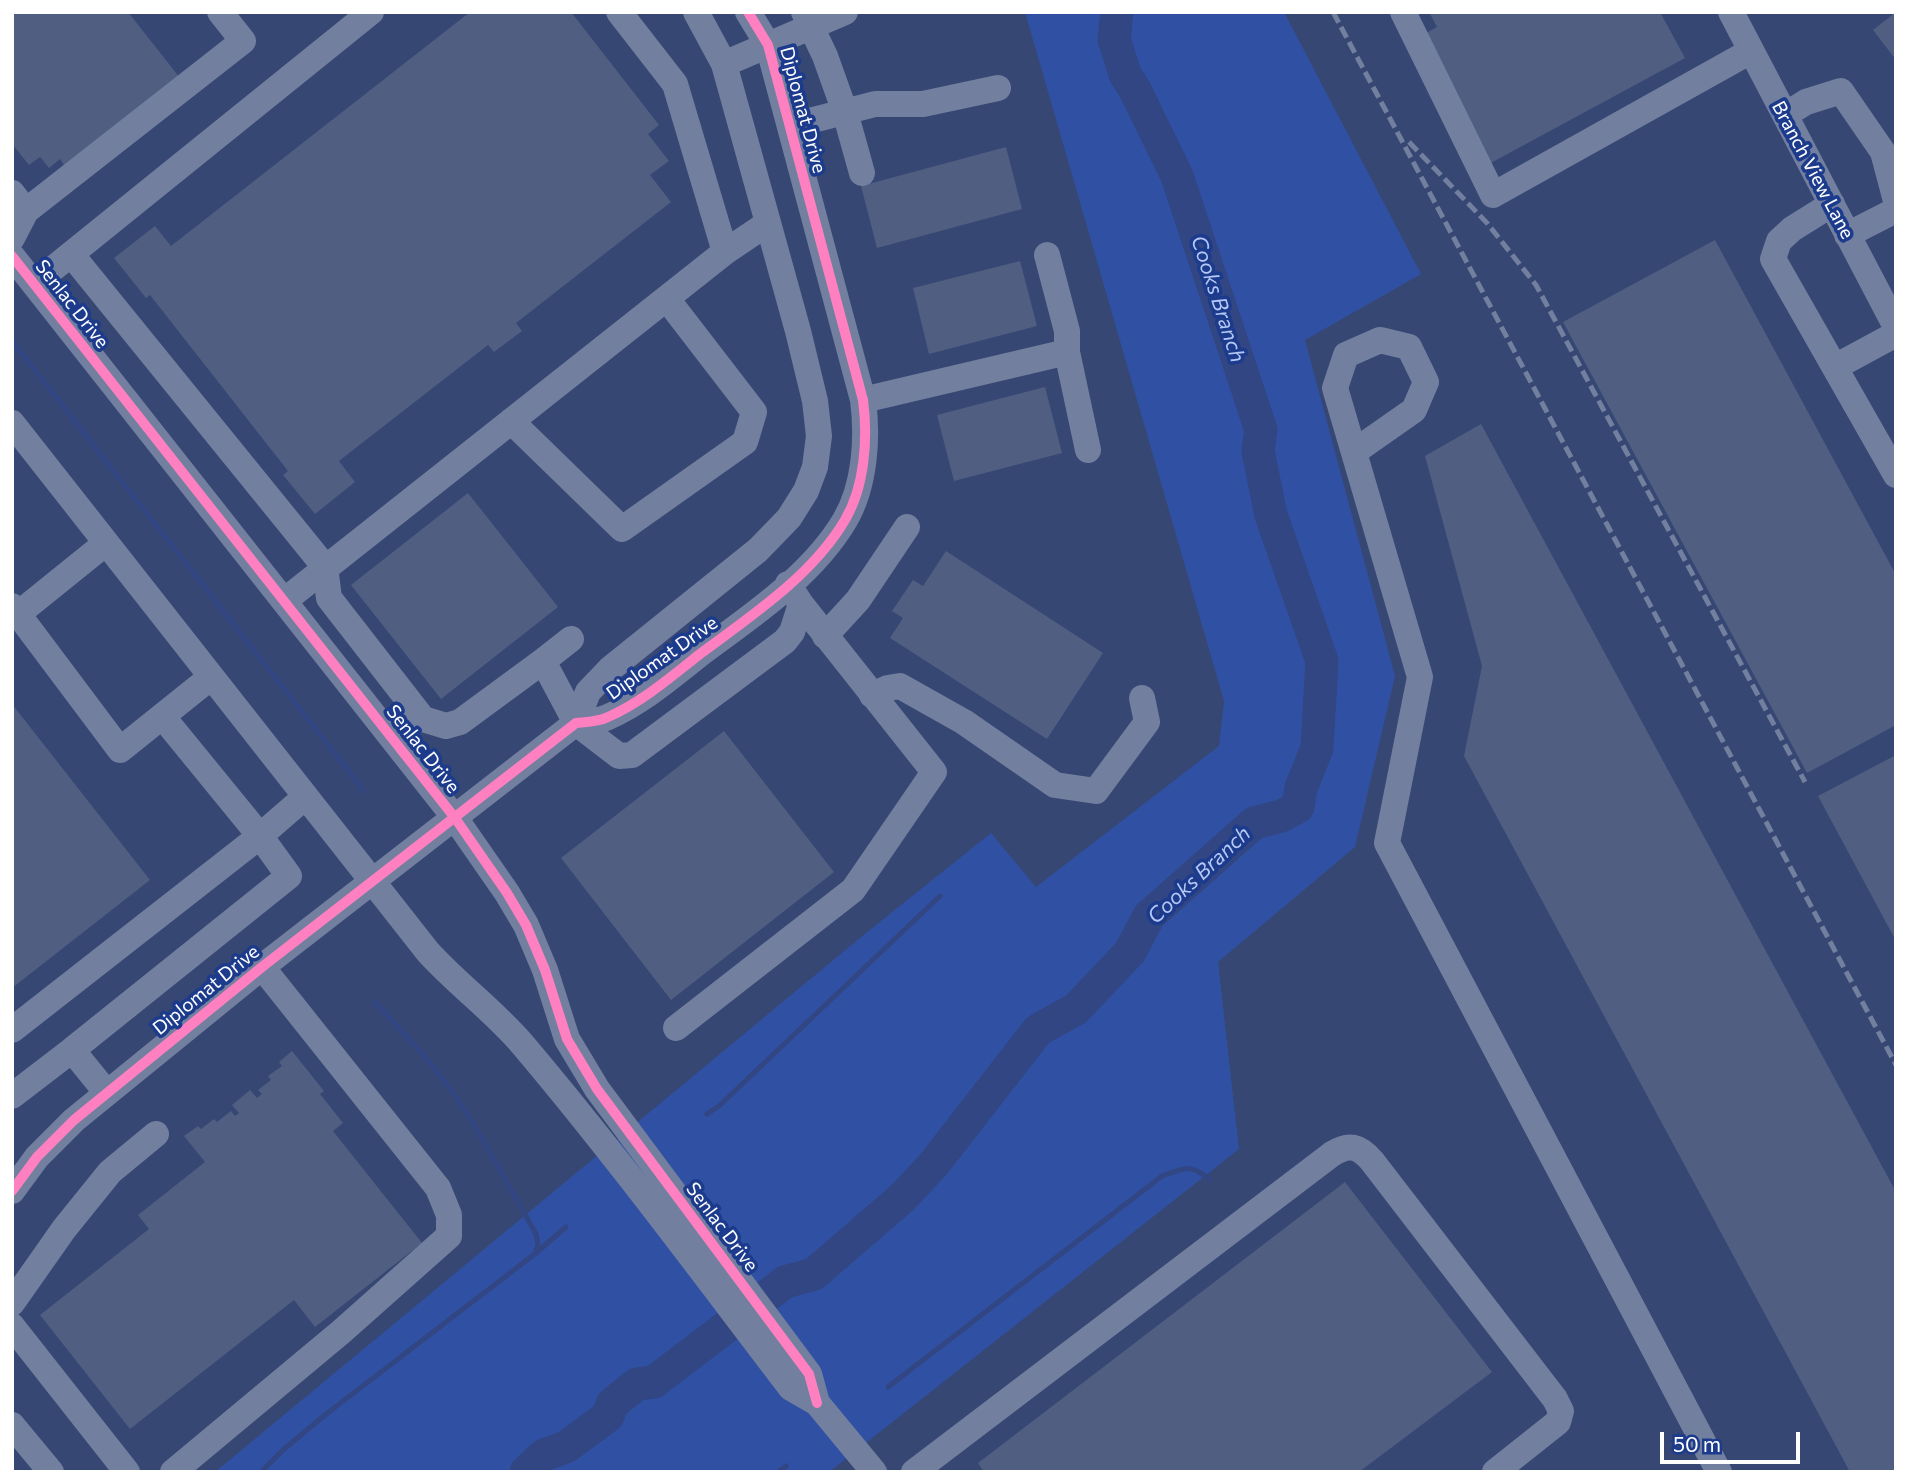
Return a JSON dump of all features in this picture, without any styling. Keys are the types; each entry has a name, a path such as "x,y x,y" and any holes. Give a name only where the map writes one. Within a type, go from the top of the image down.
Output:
{"street":[{"path":"12,238 19,202 243,41 220,12"},
{"path":"34,284 371,12"},
{"path":"619,12 675,84 725,252"},
{"name":"Diplomat Drive","path":"576,723 588,692 610,668 758,550 789,519 806,491 815,467 819,436 815,401 724,64 696,12"},
{"name":"Diplomat Drive","path":"12,1191 37,1157 107,1093 262,967 576,723 605,719 644,697 795,594 816,559 846,520 862,465 866,425 863,400 768,45 748,12"},
{"path":"724,64 768,45 807,19 845,12"},
{"path":"1403,12 1493,195 1751,51"},
{"name":"Branch View Lane","path":"1731,12 1896,327"},
{"path":"807,19 825,56 845,112 862,173"},
{"path":"790,126 875,104 923,104 998,88"},
{"path":"1785,115 1806,102 1841,91 1883,152 1896,201"},
{"path":"1832,204 1779,241 1773,259 1896,475"},
{"path":"1847,235 1896,209"},
{"path":"284,601 725,252 768,223"},
{"path":"71,254 325,568 329,598 423,719 446,726 460,722 571,639"},
{"path":"1047,255 1067,331 1067,352 1088,450"},
{"name":"Senlac Drive","path":"12,256 455,818 526,925 545,970 566,1039 689,1233 791,1388 817,1403 874,1472"},
{"path":"511,421 622,529 745,442 754,412 667,299"},
{"path":"1835,367 1896,334"},
{"path":"863,400 1067,352"},
{"name":"Senlac Drive","path":"12,423 428,952 452,979 522,1044 689,1233"},
{"path":"1354,452 1420,677 1387,843 1719,1472"},
{"path":"825,636 858,600 907,527"},
{"path":"106,543 15,610 120,750 211,677"},
{"path":"543,661 576,723 618,756 632,755 785,642 792,632 795,594"},
{"path":"676,1028 853,890 934,772 825,636 795,594"},
{"path":"872,695 900,686 964,722 1055,785 1096,791 1147,722 1142,698"},
{"path":"12,1096 289,876 260,836 162,716"},
{"path":"12,1030 260,836 305,797"},
{"path":"173,1472 341,1332 449,1236 449,1215 438,1188 262,967"},
{"path":"72,1050 107,1093"},
{"path":"12,1303 64,1228 110,1172 156,1134"},
{"path":"914,1472 1342,1147 1362,1150 1372,1161 1555,1399 1561,1411 1558,1422 1495,1472"},
{"path":"12,1326 127,1472"},
{"path":"12,1425 51,1472"}],"shaded area":[{"path":"1025,12 1284,12 1421,274 1305,340 1395,676 1355,847 1218,962 1239,1149 829,1472 215,1472 866,933 991,833 1036,887 1219,746 1224,701"}],"building":[{"path":"12,12 128,12 180,78 66,168 60,159 49,168 40,157 29,165 12,144"},
{"path":"470,12 571,12 659,125 648,134 669,161 650,175 671,202 516,323 522,331 494,352 488,345 339,461 355,482 315,514 283,475 288,471 150,295 146,298 114,258 155,226 171,246"},
{"path":"1429,12 1660,12 1685,58 1487,165 1419,37 1437,27"},
{"path":"1896,12 1896,60 1873,30"},
{"path":"1006,147 1022,209 877,248 861,186"},
{"path":"1715,240 1896,575 1896,725 1807,773 1563,322"},
{"path":"1020,261 1037,326 929,354 913,288"},
{"path":"1045,387 1062,453 954,481 937,415"},
{"path":"1481,424 1896,1192 1896,1472 1850,1472 1464,756 1482,666 1425,456"},
{"path":"468,493 558,607 441,699 351,585"},
{"path":"946,551 1103,653 1047,739 890,638 903,618 892,611 913,580 923,586"},
{"path":"12,704 150,880 12,988"},
{"path":"724,731 834,872 671,1000 561,858"},
{"path":"1896,755 1896,941 1818,796"},
{"path":"292,1051 324,1091 320,1094 343,1123 333,1131 422,1243 315,1327 294,1300 130,1429 40,1315 149,1229 138,1215 205,1162 184,1136 198,1126 201,1129 214,1119 217,1122 231,1111 235,1116 239,1113 232,1105 250,1090 257,1098 262,1094 258,1090 271,1080 268,1076 282,1066 279,1062"},
{"path":"1345,1182 1492,1372 1359,1472 984,1472 978,1463"}],"waterway":[{"name":"Cooks Branch","path":"526,1472 544,1455 566,1447 608,1416 612,1404 637,1384 654,1382 785,1282 814,1274 903,1197 933,1165 1038,1030 1076,1009 1130,952 1149,916 1254,823 1281,816 1298,807 1301,788 1317,748 1322,661 1271,515 1258,451 1261,430 1177,176 1125,74 1114,39 1117,12"},
{"path":"12,341 364,791"},
{"path":"707,1114 719,1106 940,896"},
{"path":"375,1002 427,1059 473,1123 536,1234 536,1251"},
{"path":"888,1387 1162,1176 1192,1169 1210,1180"},
{"path":"261,1472 325,1415 566,1227"},
{"path":"778,1472 786,1466"}],"railway":[{"path":"1333,12 1896,1065"},
{"path":"1409,142 1487,223 1536,285 1805,782"}],"cycle path":[{"path":"12,1191 37,1157 74,1120 262,967 576,723 604,719 633,704 760,610 816,559 845,520 861,477 865,446 863,400 768,45 748,12"},
{"path":"12,256 455,818 526,925 545,970 567,1039 597,1089 809,1374 817,1403"}]}
